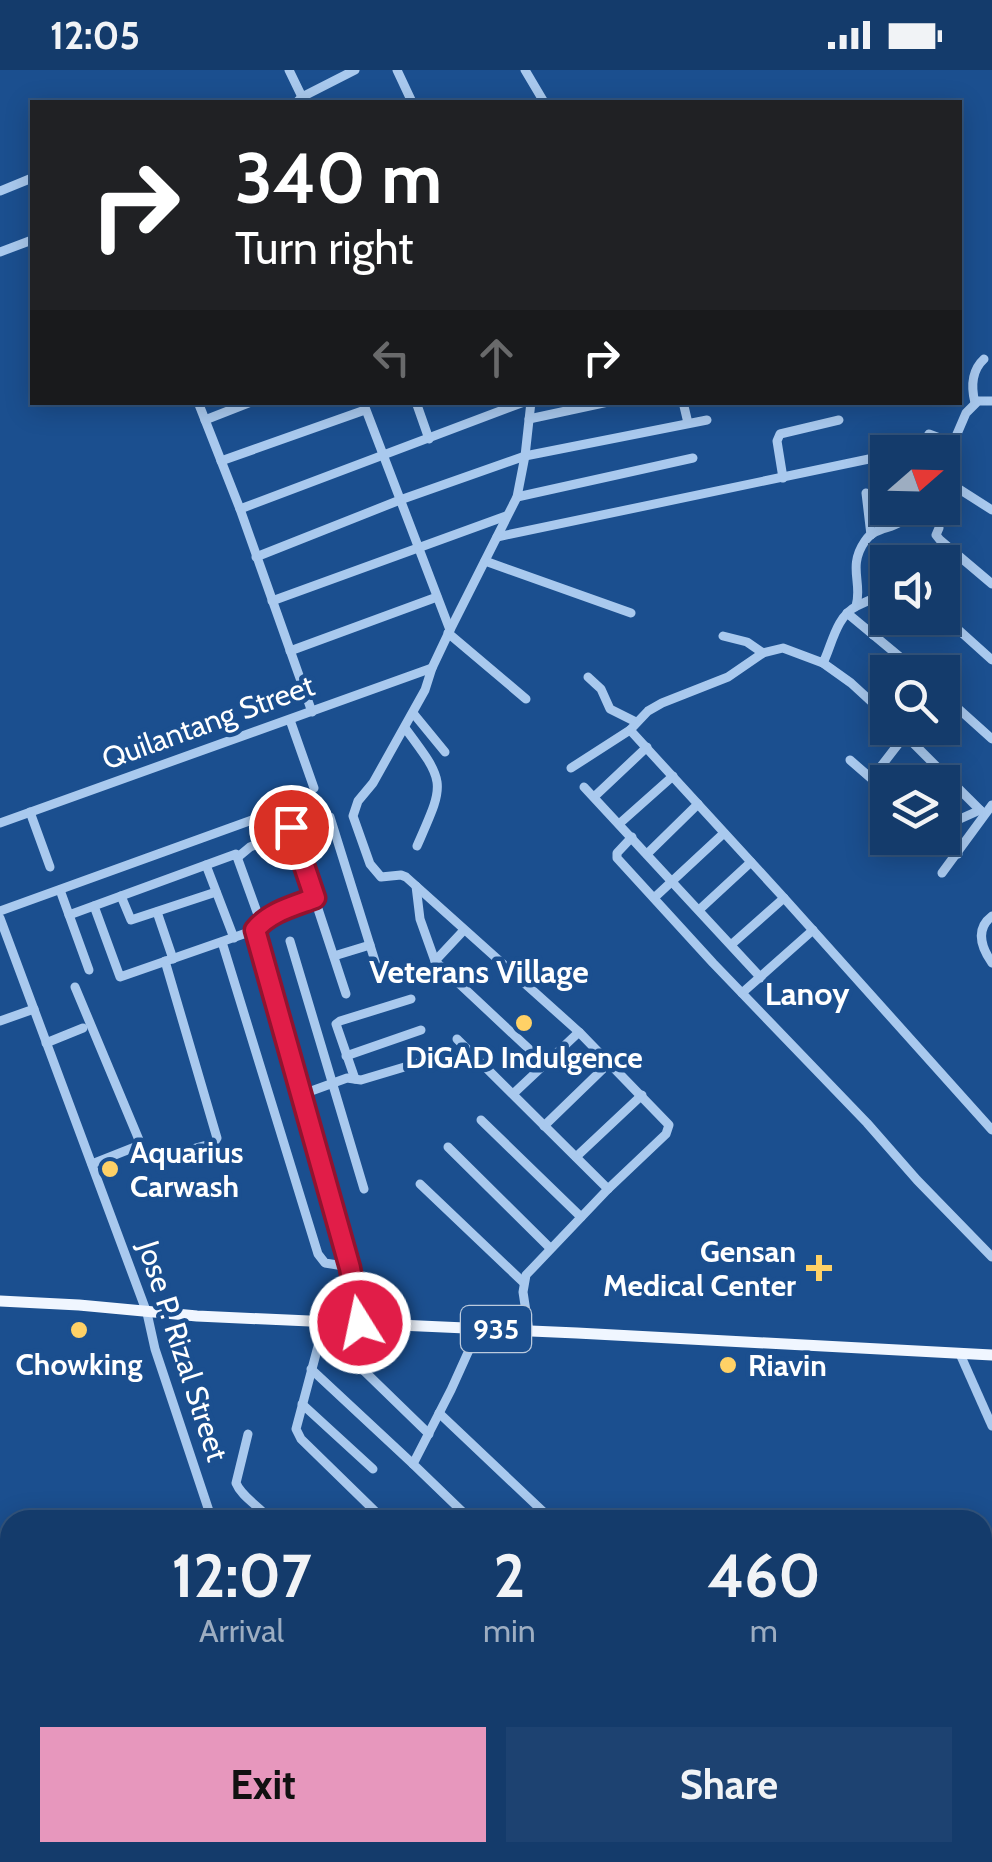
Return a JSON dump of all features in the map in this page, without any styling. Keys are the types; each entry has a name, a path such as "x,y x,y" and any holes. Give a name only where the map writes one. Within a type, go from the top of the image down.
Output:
{"main road":[{"name":"935","path":"0,1301 324,1326 360,1323 529,1330 992,1356"}],"street":[{"path":"289,70 301,100"},
{"path":"303,100 354,70"},
{"path":"397,70 411,100"},
{"path":"525,70 543,100"},
{"path":"0,191 30,179"},
{"path":"0,252 30,241"},
{"path":"975,403 973,377 984,359"},
{"path":"956,435 975,403 992,401"},
{"path":"199,405 312,712"},
{"path":"206,420 244,405"},
{"path":"417,405 429,439"},
{"path":"240,510 520,405"},
{"path":"523,1282 550,1248 666,1134 669,1125 578,1032 406,877 381,878 370,864 352,816 425,690 449,631 516,497 525,456 528,405"},
{"path":"529,420 595,405"},
{"path":"684,405 688,423"},
{"path":"221,461 364,406 449,631 526,699"},
{"path":"256,557 525,456 707,420"},
{"path":"782,478 777,441 780,434 839,420"},
{"path":"516,497 693,458"},
{"path":"497,537 870,459"},
{"path":"960,490 992,510"},
{"path":"866,493 871,534"},
{"path":"272,601 506,516"},
{"path":"856,606 855,566 862,548 871,534 894,525"},
{"path":"938,528 940,540 992,584"},
{"path":"485,560 631,613"},
{"path":"290,651 437,598"},
{"path":"823,663 841,620 856,606 870,601"},
{"path":"847,614 870,633"},
{"path":"960,631 992,660"},
{"path":"873,635 897,655"},
{"path":"723,636 747,642 763,653"},
{"path":"571,768 662,703 728,676 763,653 782,648 823,663 870,701"},
{"name":"Quilantang Street","path":"0,823 432,668"},
{"path":"588,676 600,689 610,710 633,726 647,747 992,1130"},
{"path":"960,710 992,739"},
{"path":"413,713 445,752"},
{"path":"290,720 314,788"},
{"path":"404,728 433,767 438,781 438,794 417,846"},
{"path":"917,745 986,810"},
{"path":"594,798 647,747"},
{"path":"850,760 870,776"},
{"path":"619,824 673,776"},
{"path":"584,787 761,978"},
{"path":"647,854 698,804"},
{"path":"960,820 986,810"},
{"path":"960,851 986,810"},
{"path":"30,812 50,867"},
{"path":"330,817 379,974"},
{"path":"0,914 252,820 260,822 268,840 238,857"},
{"path":"291,827 346,994"},
{"path":"654,898 724,833"},
{"path":"632,837 616,856 992,1256"},
{"path":"69,914 236,854 350,1268 360,1323"},
{"path":"942,873 957,855"},
{"path":"699,910 751,862"},
{"path":"206,865 234,938"},
{"path":"416,886 416,906 434,962 545,1064"},
{"path":"60,890 89,970"},
{"path":"121,896 131,920 216,892"},
{"path":"94,906 120,977 234,938 315,898"},
{"path":"732,944 784,898"},
{"path":"75,987 146,1157 150,1160 214,1143 217,1140 157,912"},
{"name":"Jose P. Rizal Street","path":"0,914 147,1312 155,1350 209,1510"},
{"path":"992,916 983,924 981,934 982,946 992,963"},
{"path":"434,962 464,930"},
{"path":"742,994 813,930"},
{"path":"290,941 364,1189"},
{"path":"222,942 318,1254 324,1263 350,1268"},
{"path":"334,956 370,945"},
{"path":"355,1079 338,1023 412,999"},
{"path":"1,1017 34,1009"},
{"path":"46,1042 82,1028"},
{"path":"346,1056 421,1030"},
{"path":"512,1094 578,1032"},
{"path":"457,1040 608,1189"},
{"path":"302,1094 349,1078 361,1080 428,1060"},
{"path":"544,1126 609,1063"},
{"path":"576,1157 642,1095"},
{"path":"481,1120 580,1218"},
{"path":"92,1164 140,1145"},
{"path":"448,1147 550,1248"},
{"path":"420,1184 523,1282 529,1330"},
{"path":"324,1326 296,1429 374,1510"},
{"path":"324,1326 429,1434"},
{"path":"413,1464 478,1328"},
{"path":"960,1354 992,1426"},
{"path":"312,1369 461,1510"},
{"path":"302,1404 373,1469"},
{"path":"440,1413 542,1510"},
{"path":"248,1434 236,1486 260,1510"}],"place":[{"name":"DiGAD Indulgence","path":"524,1023"},
{"name":"Aquarius Carwash","path":"110,1169"},
{"name":"Gensan Medical Center","path":"819,1268"},
{"name":"Chowking","path":"79,1330"},
{"name":"Riavin","path":"728,1365"}],"district":[{"name":"Veterans Village","path":"479,971"},
{"name":"Lanoy","path":"807,993"}],"route":[{"path":"291,827 315,898 273,916 255,930 350,1268 360,1323"}]}
